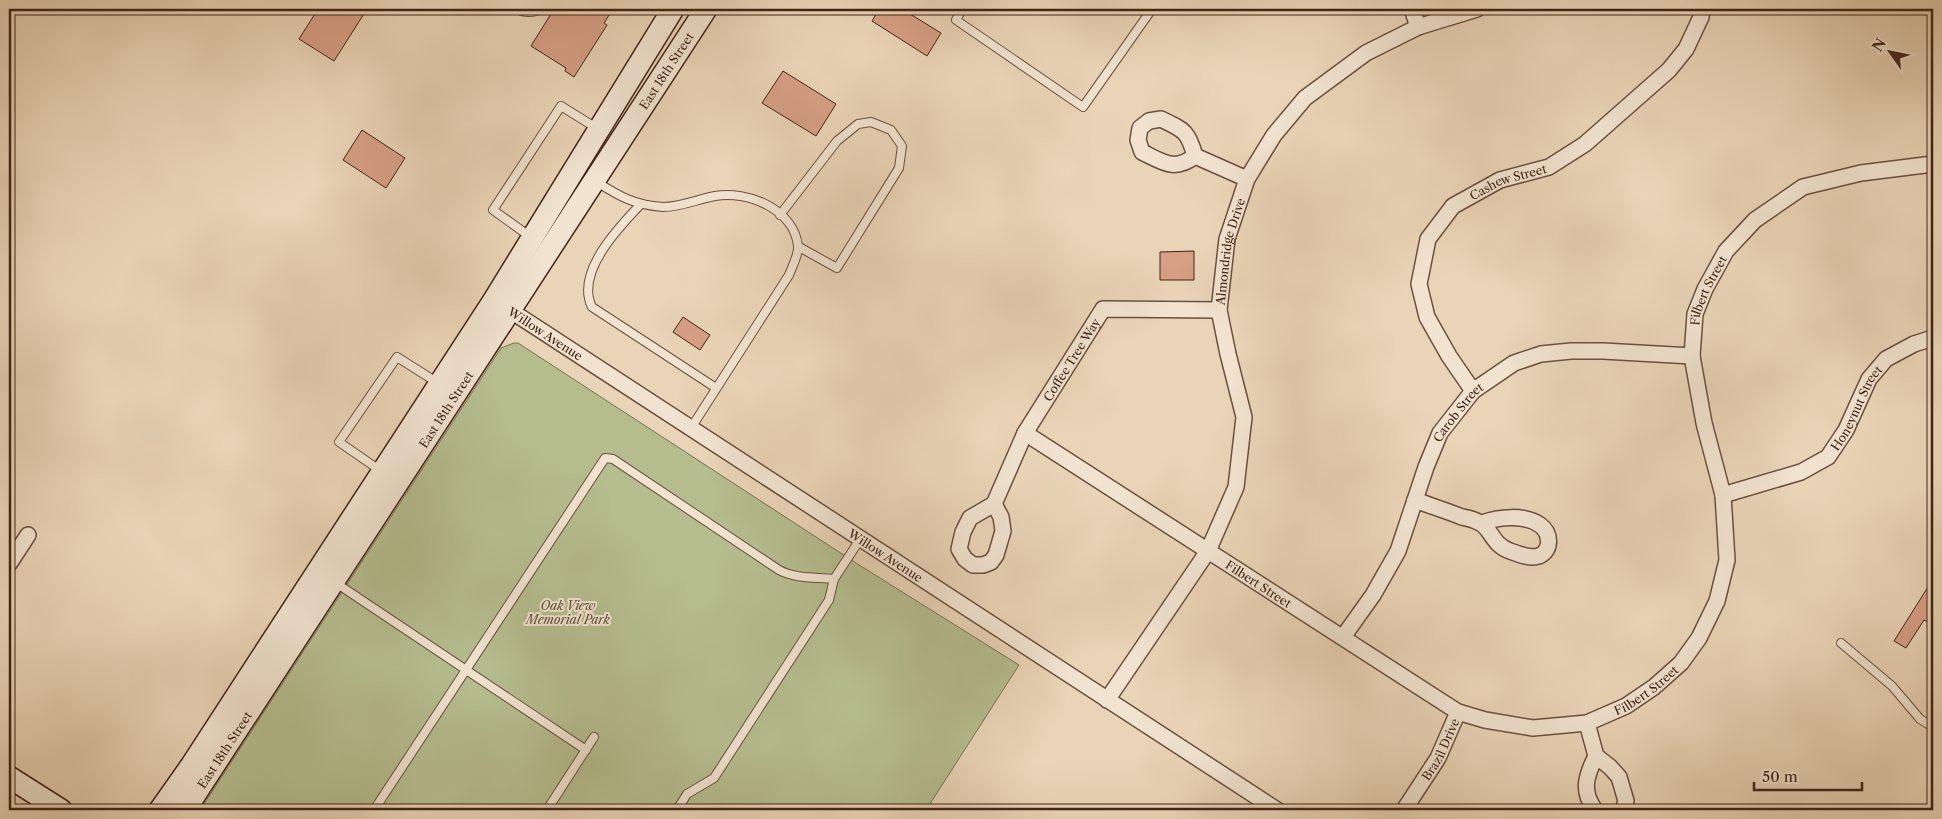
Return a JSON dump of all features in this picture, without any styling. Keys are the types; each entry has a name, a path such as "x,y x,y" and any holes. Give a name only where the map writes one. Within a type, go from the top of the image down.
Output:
{"main road":[{"name":"East 18th Street","path":"186,810 334,582 502,306 532,238 674,9"},
{"name":"East 18th Street","path":"160,810 191,766 440,384 502,306 595,181 706,9"},
{"path":"9,777 60,810"}],"street":[{"path":"1412,9 1418,27"},
{"name":"Almondridge Drive","path":"1107,700 1208,551 1236,487 1244,417 1219,310 1227,240 1247,179 1274,135 1305,98 1366,53 1418,27 1477,9"},
{"name":"Cashew Street","path":"1473,391 1449,356 1427,317 1419,284 1428,239 1453,206 1500,180 1549,167 1585,144 1669,70 1686,49 1701,17 1702,9"},
{"path":"1195,156 1247,179"},
{"name":"Filbert Street","path":"1025,433 1458,712 1485,720 1533,728 1587,723 1626,706 1654,687 1681,663 1699,638 1717,601 1727,560 1723,495 1704,423 1692,356 1695,314 1705,288 1726,251 1755,220 1803,186 1861,173 1933,164"},
{"name":"Willow Avenue","path":"502,306 1277,810"},
{"name":"Coffee Tree Way","path":"1025,433 1103,309 1219,310"},
{"name":"Honeynut Street","path":"1723,495 1801,472 1828,457 1846,430 1869,379 1886,359 1914,344 1933,338"},
{"name":"Carob Street","path":"1343,637 1373,595 1398,551 1426,467 1440,433 1473,391 1514,363 1542,354 1571,351 1602,351 1692,356"},
{"path":"994,504 1025,433"},
{"path":"1415,500 1482,523"},
{"path":"9,564 28,535"},
{"name":"Brazil Drive","path":"1404,810 1438,758 1458,712"},
{"path":"1587,723 1596,756 1619,777 1626,801 1623,810"},
{"path":"1594,810 1585,786 1587,774 1596,756"}],"lane":[{"path":"518,9 522,12 541,9"},
{"path":"962,9 956,20 1083,107 1152,9"},
{"path":"532,238 493,210 562,106 598,129"},
{"path":"780,215 837,141 858,124 872,122 891,130 902,146 900,168 837,268 798,247"},
{"path":"595,181 621,198 640,205 665,207 687,204 716,196 743,196 770,206 790,225 798,247 789,275 691,428"},
{"path":"640,205 614,233 602,250 594,268 588,290 589,300 592,307 716,388"},
{"path":"383,472 339,442 396,357 440,384"},
{"path":"374,810 605,458 613,459 778,570 799,577 834,579"},
{"path":"677,810 688,794 714,778 829,600 834,579 861,538"},
{"path":"334,582 586,750"},
{"path":"1841,643 1892,686 1920,719 1933,727"},
{"path":"547,810 594,737"}],"green space":[{"name":"Oak View Memorial Park","path":"518,343 856,563 1019,665 926,810 200,810 501,348"}],"building":[{"path":"318,9 367,9 334,61 299,39"},
{"path":"554,9 613,9 604,23 607,25 574,77 565,71 566,68 531,46"},
{"path":"879,9 902,9 941,33 927,56 872,21"},
{"path":"783,71 836,104 816,136 762,103"},
{"path":"362,130 405,158 386,188 343,160"},
{"path":"1194,251 1194,280 1160,280 1160,252"},
{"path":"683,317 710,335 700,350 673,332"},
{"path":"1933,579 1933,614 1928,622 1924,620 1906,648 1894,641"}]}
